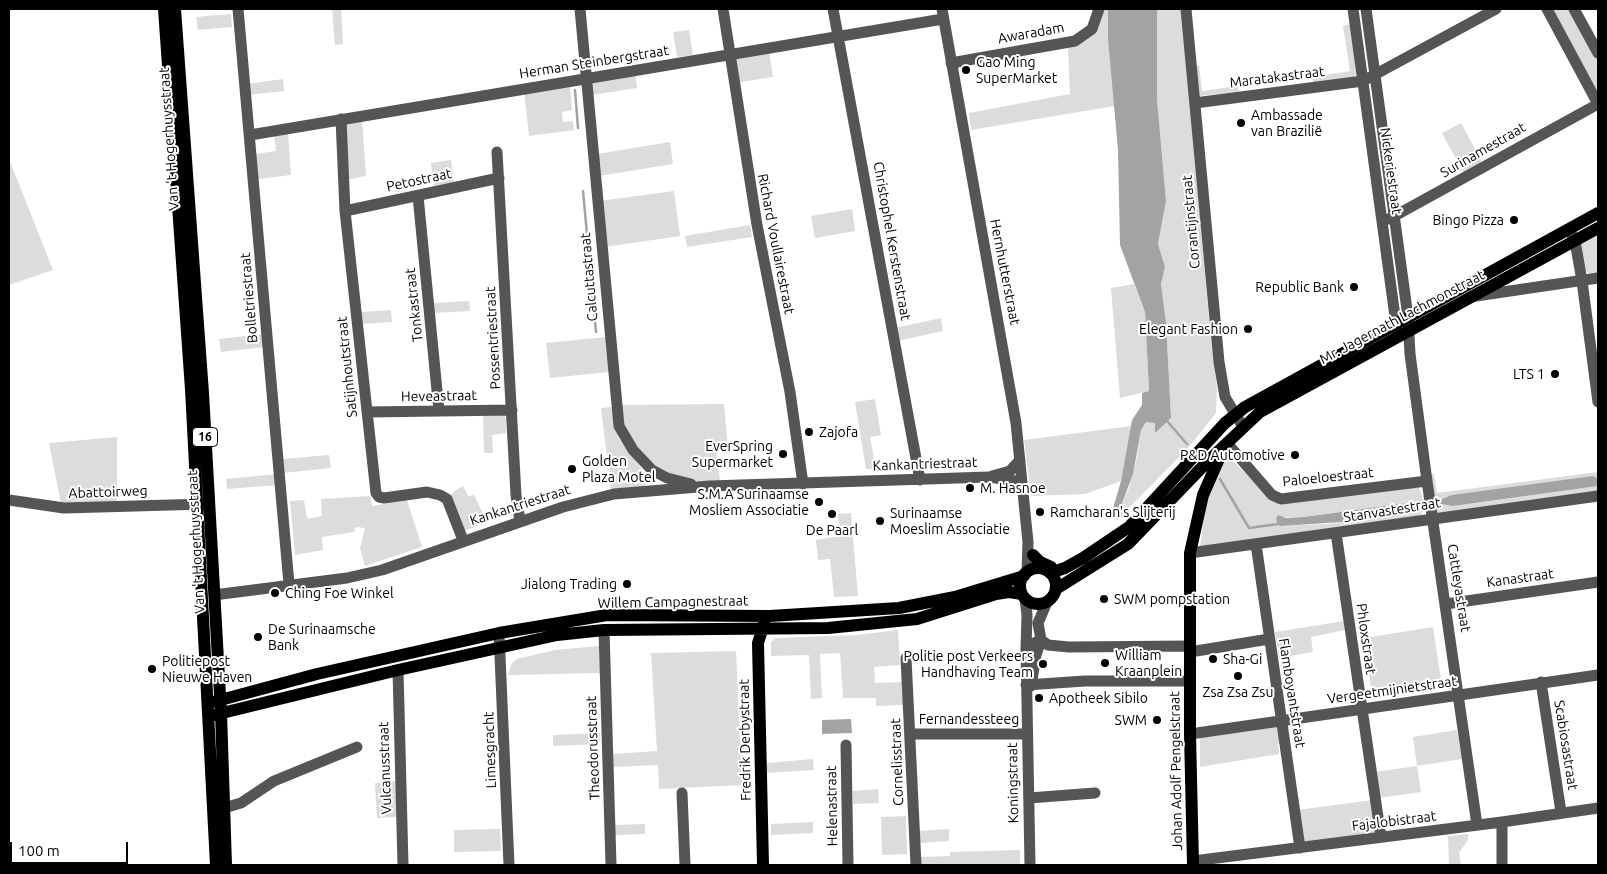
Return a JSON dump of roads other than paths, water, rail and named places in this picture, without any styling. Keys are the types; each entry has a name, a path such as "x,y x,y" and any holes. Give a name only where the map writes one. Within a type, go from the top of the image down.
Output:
{"main road":[{"name":"Van 't Hogerhuysstraat","path":"164,9 191,389 202,504 214,595 216,865"},
{"name":"Van 't Hogerhuysstraat","path":"175,9 203,393 202,504 214,708 224,808 226,865"},
{"name":"Mr. Jagernath Lachmonstraat","path":"1065,568 1105,545 1129,527 1229,419 1245,407 1598,213"},
{"name":"Mr. Jagernath Lachmonstraat","path":"1227,443 1243,427 1278,401 1598,228"},
{"name":"Johan Adolf Pengelstraat","path":"1193,863 1190,734 1190,553 1203,495 1227,443"},
{"path":"1056,589 1128,544 1227,443"},
{"path":"1033,555 1045,565 1065,568"},
{"path":"1045,571 1055,580 1056,589 1053,596 1047,602 1037,604 1024,596 1020,586 1025,574 1045,571 1065,568"},
{"name":"Willem Campagnestraat","path":"214,708 317,674 498,633 607,615 770,616 899,608 955,597 1025,574"},
{"name":"Willem Campagnestraat","path":"214,708 320,689 501,646 557,635 604,630 828,628 917,618 996,594 1009,592 1024,596"},
{"name":"Fredrik Derbystraat","path":"763,865 758,643 761,630 770,616"},
{"path":"317,674 320,689"}],"street":[{"name":"Bolletriestraat","path":"238,9 289,584"},
{"name":"Calcuttastraat","path":"580,9 619,426 625,440 645,464 667,478 685,484 710,486"},
{"name":"Richard Voullairestraat","path":"722,9 757,225 790,392 802,484"},
{"name":"Christophel Kerstenstraat","path":"833,9 920,480"},
{"name":"Awaradam","path":"951,63 1076,41 1092,29 1099,9"},
{"name":"Corantijnstraat","path":"1186,9 1219,362 1229,419"},
{"name":"Nickeriestraat","path":"1353,9 1397,323 1404,334"},
{"name":"Nickeriestraat","path":"1366,9 1408,317"},
{"name":"Maratakastraat","path":"1195,103 1363,81 1496,9"},
{"path":"1547,9 1598,104"},
{"path":"1574,9 1598,53"},
{"name":"Herman Steinbergstraat","path":"250,135 838,37 942,14"},
{"name":"Hernhutterstraat","path":"942,14 1007,366 1020,460 1028,542 1025,574"},
{"name":"Surinamestraat","path":"1382,221 1395,217 1598,104"},
{"name":"Satijnhoutstraat","path":"341,119 345,211 376,493 379,497 427,492 440,495 447,499 463,540"},
{"name":"Possentriestraat","path":"496,152 500,178 516,495 520,522"},
{"name":"Petostraat","path":"345,211 500,178"},
{"name":"Tonkastraat","path":"418,196 439,411"},
{"path":"1569,229 1575,241 1582,281 1598,402"},
{"path":"1472,296 1598,278"},
{"name":"Cattleyastraat","path":"1408,317 1404,334 1410,354 1426,481 1460,696 1477,826"},
{"path":"1225,397 1245,407"},
{"name":"Heveastraat","path":"367,412 512,410"},
{"path":"1229,419 1243,427"},
{"name":"Paloeloestraat","path":"1227,443 1272,495 1281,499 1426,481"},
{"path":"989,477 1010,471 1020,460"},
{"path":"644,491 651,484 652,478 645,464"},
{"name":"Kankantriestraat","path":"214,595 347,578 382,570 463,540 585,500 644,491 710,486 989,477 1022,482"},
{"name":"Stanvastestraat","path":"1190,553 1598,496"},
{"name":"Abattoirweg","path":"9,500 64,508 202,504"},
{"name":"Phloxstraat","path":"1336,533 1361,709 1382,837"},
{"name":"Hernhutterstraat","path":"1028,542 1033,555 1045,571"},
{"name":"Flamboyantstraat","path":"1256,544 1300,848"},
{"name":"Kanastraat","path":"1446,604 1598,582"},
{"name":"Koningstraat","path":"1024,596 1027,614 1026,648 1029,685"},
{"name":"Koningstraat","path":"1030,865 1027,699 1041,640 1038,623 1047,602"},
{"name":"Theodorusstraat","path":"604,630 611,865"},
{"name":"Limesgracht","path":"498,633 501,646 509,865"},
{"path":"1026,648 1041,640 1048,645 1069,647 1190,649 1269,639"},
{"name":"Cornelisstraat","path":"906,658 916,865"},
{"name":"Vulcanusstraat","path":"398,670 403,865"},
{"name":"Vergeetmijnietstraat","path":"1190,734 1598,675"},
{"path":"1029,685 1085,681 1190,681"},
{"name":"Scabiosastraat","path":"1541,682 1561,812"},
{"name":"Fernandessteeg","path":"911,734 1027,734"},
{"name":"Helenastraat","path":"846,745 848,865"},
{"path":"224,808 241,803 274,781 357,747"},
{"path":"682,793 684,865"},
{"path":"1029,798 1095,793"},
{"name":"Fajalobistraat","path":"1193,863 1477,826 1598,808"},
{"path":"1502,822 1502,865"}],"waterway":[{"path":"575,90 578,128"},
{"path":"583,191 596,332"},
{"path":"1167,421 1187,444"},
{"path":"1220,479 1249,528 1278,524"}],"place":[{"name":"Gao Ming SuperMarket","path":"966,70"},
{"name":"Ambassade van Brazilië","path":"1241,123"},
{"name":"Bingo Pizza","path":"1514,220"},
{"name":"Republic Bank","path":"1354,287"},
{"name":"Elegant Fashion","path":"1248,329"},
{"name":"LTS 1","path":"1555,374"},
{"name":"Zajofa","path":"809,432"},
{"name":"EverSpring Supermarket","path":"783,454"},
{"name":"P&D Automotive","path":"1295,455"},
{"name":"Golden Plaza Motel","path":"572,469"},
{"name":"M. Hasnoe","path":"970,488"},
{"name":"S.M.A Surinaamse Mosliem Associatie","path":"819,502"},
{"name":"Ramcharan's Slijterij","path":"1040,512"},
{"name":"De Paarl","path":"832,514"},
{"name":"Surinaamse Moeslim Associatie","path":"880,521"},
{"name":"Jialong Trading","path":"627,584"},
{"name":"Ching Foe Winkel","path":"275,593"},
{"name":"SWM pompstation","path":"1104,599"},
{"name":"De Surinaamsche Bank","path":"258,637"},
{"name":"Sha-Gi","path":"1213,659"},
{"name":"William Kraanplein","path":"1105,663"},
{"name":"Politie post Verkeers Handhaving Team","path":"1043,664"},
{"name":"Politiepost Nieuwe Haven","path":"152,669"},
{"name":"Zsa Zsa Zsu","path":"1238,676"},
{"name":"Apotheek Sibilo","path":"1039,698"},
{"name":"SWM","path":"1157,720"}]}
